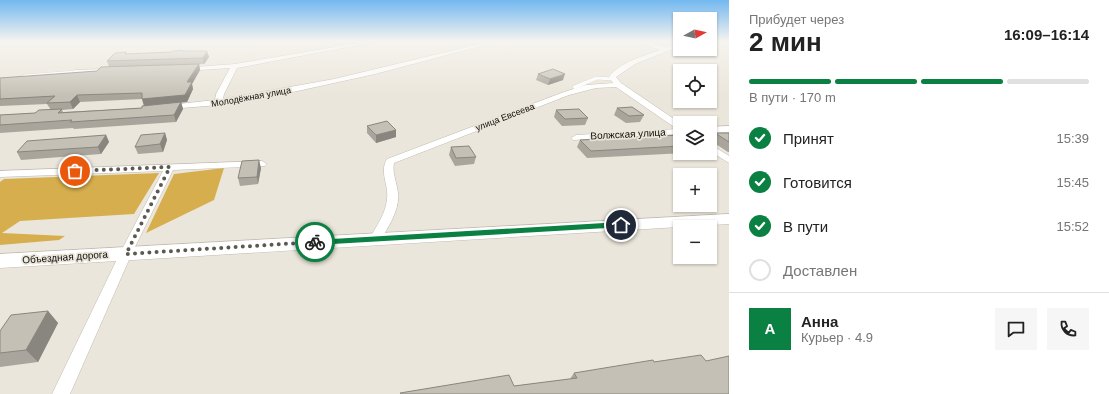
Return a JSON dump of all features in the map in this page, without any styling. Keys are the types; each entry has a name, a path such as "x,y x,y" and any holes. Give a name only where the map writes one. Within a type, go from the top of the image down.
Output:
{"main road":[{"name":"Объездная дорога","path":"0,261 729,219"}],"street":[{"path":"177,69 235,66 273,59"},
{"name":"Молодёжная улица","path":"159,108 219,103 341,80 423,59"},
{"path":"642,59 614,72 612,77 616,82 673,122"},
{"path":"219,103 220,94 235,66"},
{"path":"75,72 114,71"},
{"name":"улица Евсеева","path":"375,239 393,202 394,194 388,166 390,161 520,110 581,89 616,82"},
{"path":"717,130 729,129"},
{"name":"Волжская улица","path":"576,138 673,131"},
{"path":"717,152 729,160"},
{"path":"0,174 262,164"},
{"path":"61,394 126,254 170,167"}],"lane":[{"path":"22,76 75,72"},
{"path":"575,87 597,78 616,82"}],"shaded area":[{"path":"224,168 214,200 146,233 174,174"},
{"path":"159,173 134,214 20,221 2,233 65,236 59,240 0,245 0,182 4,179"}],"building":[{"path":"109,59 159,59 107,61"},
{"path":"199,64 187,82 192,82 185,95 142,99 142,93 77,95 70,102 47,103 55,96 0,99 0,78 97,71 101,67"},
{"path":"553,69 565,74 550,79 538,74"},
{"path":"181,102 174,115 0,125 0,115 35,113 39,110 62,109 58,113 142,108 142,106"},
{"path":"632,107 644,115 629,116 617,108"},
{"path":"579,109 588,118 565,119 556,110"},
{"path":"387,121 396,130 376,135 367,126"},
{"path":"165,133 160,144 135,147 141,135"},
{"path":"717,133 729,133 729,142 717,134"},
{"path":"106,135 98,147 17,152 27,141"},
{"path":"673,135 673,146 591,151 580,140"},
{"path":"469,146 476,157 456,158 451,147"},
{"path":"259,160 257,177 238,178 242,161"},
{"path":"48,311 26,350 0,353 0,331 11,315"},
{"path":"701,355 706,361 729,356 729,394 400,393 509,375 514,386 577,378 574,373 653,360 654,362"}],"way so far":[{"path":"75,171 170,167 126,254 315,242"}],"route":[{"path":"315,242 621,225"}]}
